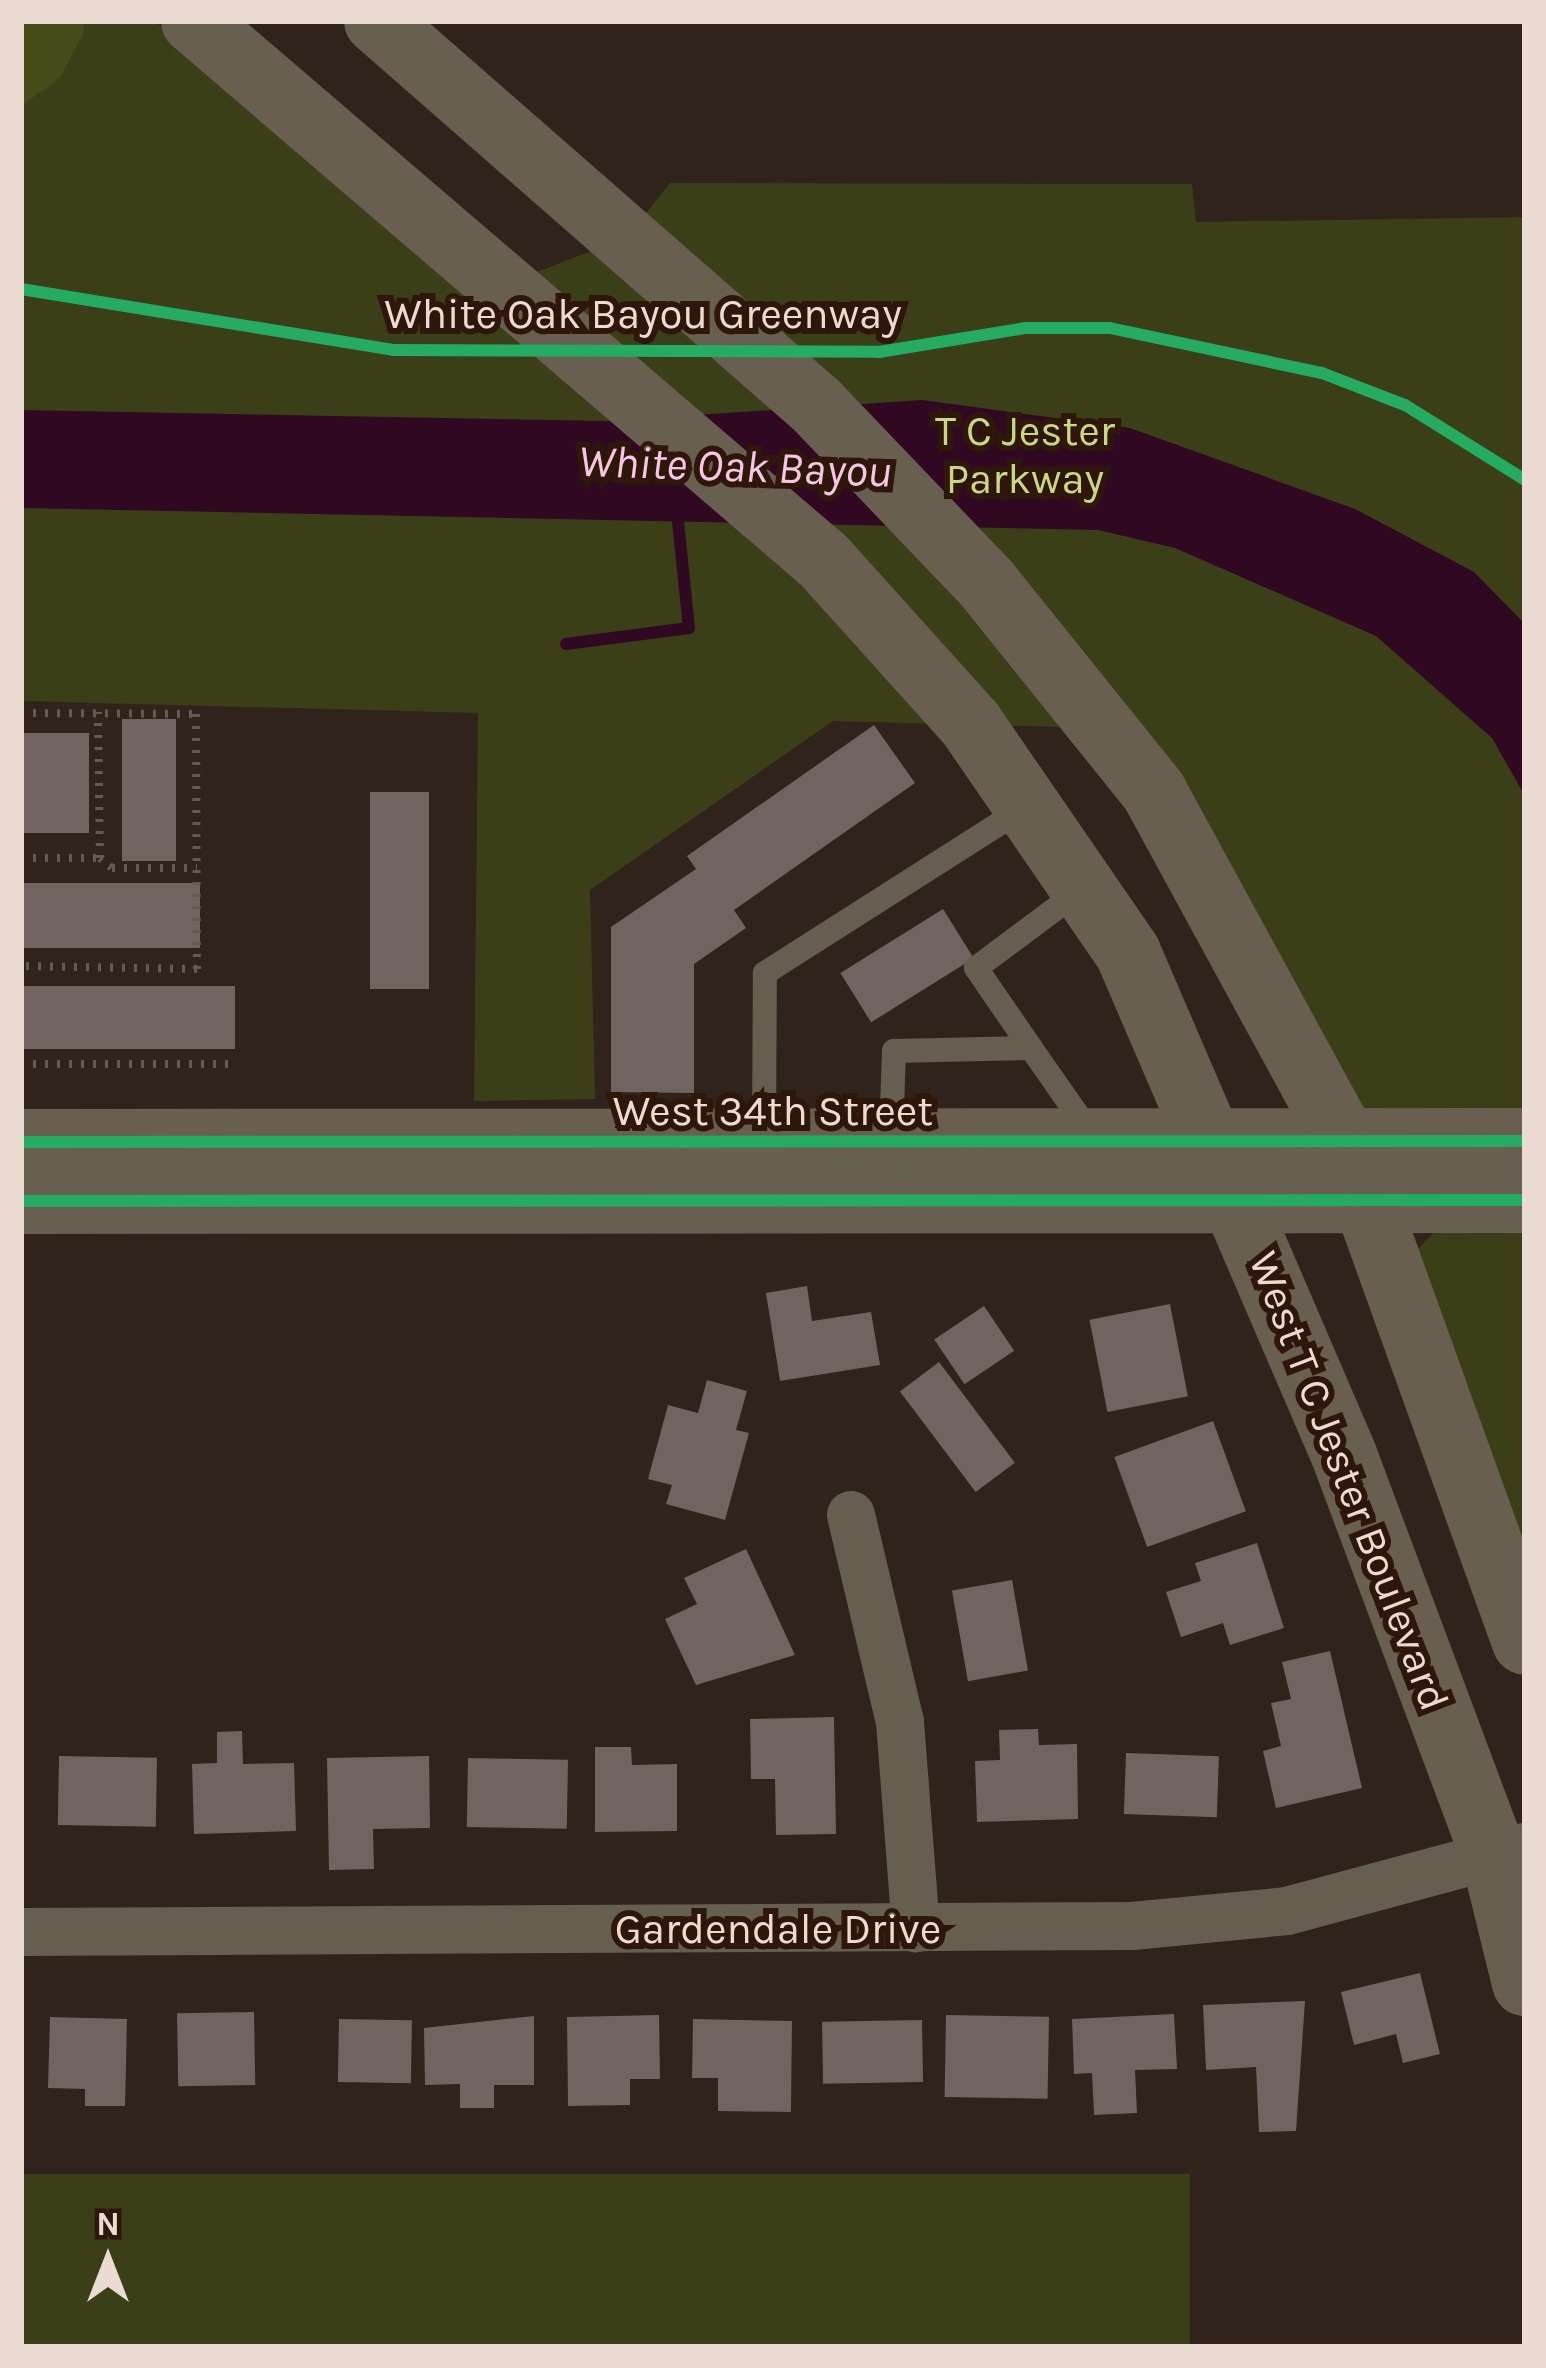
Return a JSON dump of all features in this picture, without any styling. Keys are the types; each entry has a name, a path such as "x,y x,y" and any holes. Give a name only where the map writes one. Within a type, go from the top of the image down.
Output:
{"main road":[{"name":"West T C Jester Boulevard","path":"194,21 824,561 970,722 1128,953 1214,1142 1509,1852 1525,1983"},
{"path":"377,21 816,405 987,584 1154,792 1345,1142 1525,1642"},
{"path":"970,722 1048,660"},
{"name":"West 34th Street","path":"21,1142 1345,1142 1508,1170"},
{"name":"West 34th Street","path":"21,1202 1241,1207 1368,1204 1508,1170"}],"street":[{"path":"851,1515 900,1722 916,1928"},
{"name":"Gardendale Drive","path":"21,1932 916,1928 1287,1911 1509,1852"}],"lane":[{"path":"764,1145 765,973 1027,806"},
{"path":"1083,888 976,968 1097,1142"},
{"path":"890,1145 894,1051 1031,1048"}],"path":[{"path":"21,712 196,714 197,969 21,966"},
{"path":"98,712 100,857"},
{"path":"21,858 100,857 112,868 197,868"},
{"path":"21,1064 234,1064"}],"green space":[{"name":"T C Jester Parkway","path":"21,21 155,21 470,298 648,229 645,214 670,183 1192,184 1196,222 1525,217 1525,1569 1415,1252 1435,1231 1135,729 833,721 590,890 595,1099 474,1101 478,713 21,701"},
{"path":"21,21 83,21 84,32 60,78 21,106"},
{"path":"21,2174 1190,2174 1190,2347 21,2347"}],"water":[{"name":"White Oak Bayou","path":"922,400 1130,428 1355,509 1474,572 1525,624 1525,796 1492,738 1376,636 1175,548 1098,530 21,508 21,410 606,421"}],"building":[{"path":"122,719 176,719 176,861 122,861"},
{"path":"874,725 915,783 734,910 746,928 694,964 694,1093 611,1092 611,927 696,869 687,856"},
{"path":"21,733 89,733 89,833 21,833"},
{"path":"370,792 429,792 429,989 370,989"},
{"path":"21,883 200,883 200,948 21,948"},
{"path":"943,909 974,958 871,1022 840,973"},
{"path":"21,986 235,986 235,1049 21,1049"},
{"path":"807,1286 812,1321 871,1312 880,1365 780,1381 766,1293"},
{"path":"1170,1304 1188,1396 1107,1412 1090,1320"},
{"path":"984,1306 1014,1351 964,1384 934,1340"},
{"path":"939,1362 1015,1463 976,1492 900,1391"},
{"path":"707,1380 747,1391 736,1430 749,1433 725,1520 666,1504 672,1485 648,1479 668,1405 698,1413"},
{"path":"1213,1421 1246,1511 1147,1547 1114,1457"},
{"path":"1257,1543 1284,1628 1230,1645 1223,1623 1181,1637 1166,1592 1201,1581 1195,1563"},
{"path":"746,1549 795,1655 696,1685 665,1619 697,1604 684,1578"},
{"path":"1012,1580 1028,1671 968,1681 952,1591"},
{"path":"1330,1651 1362,1788 1276,1808 1263,1751 1281,1746 1271,1703 1291,1699 1282,1662"},
{"path":"834,1717 836,1834 776,1835 775,1779 751,1779 750,1719"},
{"path":"1038,1729 1039,1745 1077,1744 1078,1819 977,1822 975,1761 1000,1760 999,1730"},
{"path":"242,1731 243,1764 294,1763 296,1831 194,1834 192,1764 217,1763 217,1732"},
{"path":"595,1747 631,1747 632,1765 677,1764 677,1831 595,1832"},
{"path":"1126,1753 1219,1756 1217,1817 1124,1814"},
{"path":"59,1756 157,1758 156,1827 58,1825"},
{"path":"429,1756 430,1828 373,1829 374,1869 329,1870 327,1758"},
{"path":"468,1758 568,1760 567,1829 467,1827"},
{"path":"1420,1973 1440,2054 1403,2063 1396,2034 1354,2045 1341,1992"},
{"path":"1305,2001 1296,2131 1259,2132 1256,2067 1206,2070 1203,2005"},
{"path":"254,2012 255,2085 178,2086 177,2013"},
{"path":"1174,2014 1177,2069 1135,2070 1137,2113 1094,2115 1092,2073 1074,2074 1072,2019"},
{"path":"659,2015 660,2079 630,2079 630,2105 568,2106 567,2017"},
{"path":"946,2015 1049,2017 1048,2099 945,2097"},
{"path":"534,2016 534,2085 494,2085 494,2108 460,2108 460,2084 425,2085 424,2028"},
{"path":"50,2017 127,2019 125,2106 85,2106 85,2089 48,2088"},
{"path":"339,2019 412,2020 411,2083 338,2082"},
{"path":"693,2019 792,2021 791,2112 718,2111 718,2078 692,2078"},
{"path":"922,2020 923,2082 823,2084 822,2022"}],"waterway":[{"name":"White Oak Bayou","path":"566,644 689,628 676,502"}],"cycle path":[{"name":"White Oak Bayou Greenway","path":"21,289 393,350 879,352 1026,328 1110,328 1322,373 1405,405 1525,480"},
{"path":"21,1142 1525,1141"},
{"path":"21,1201 1525,1200"}]}
